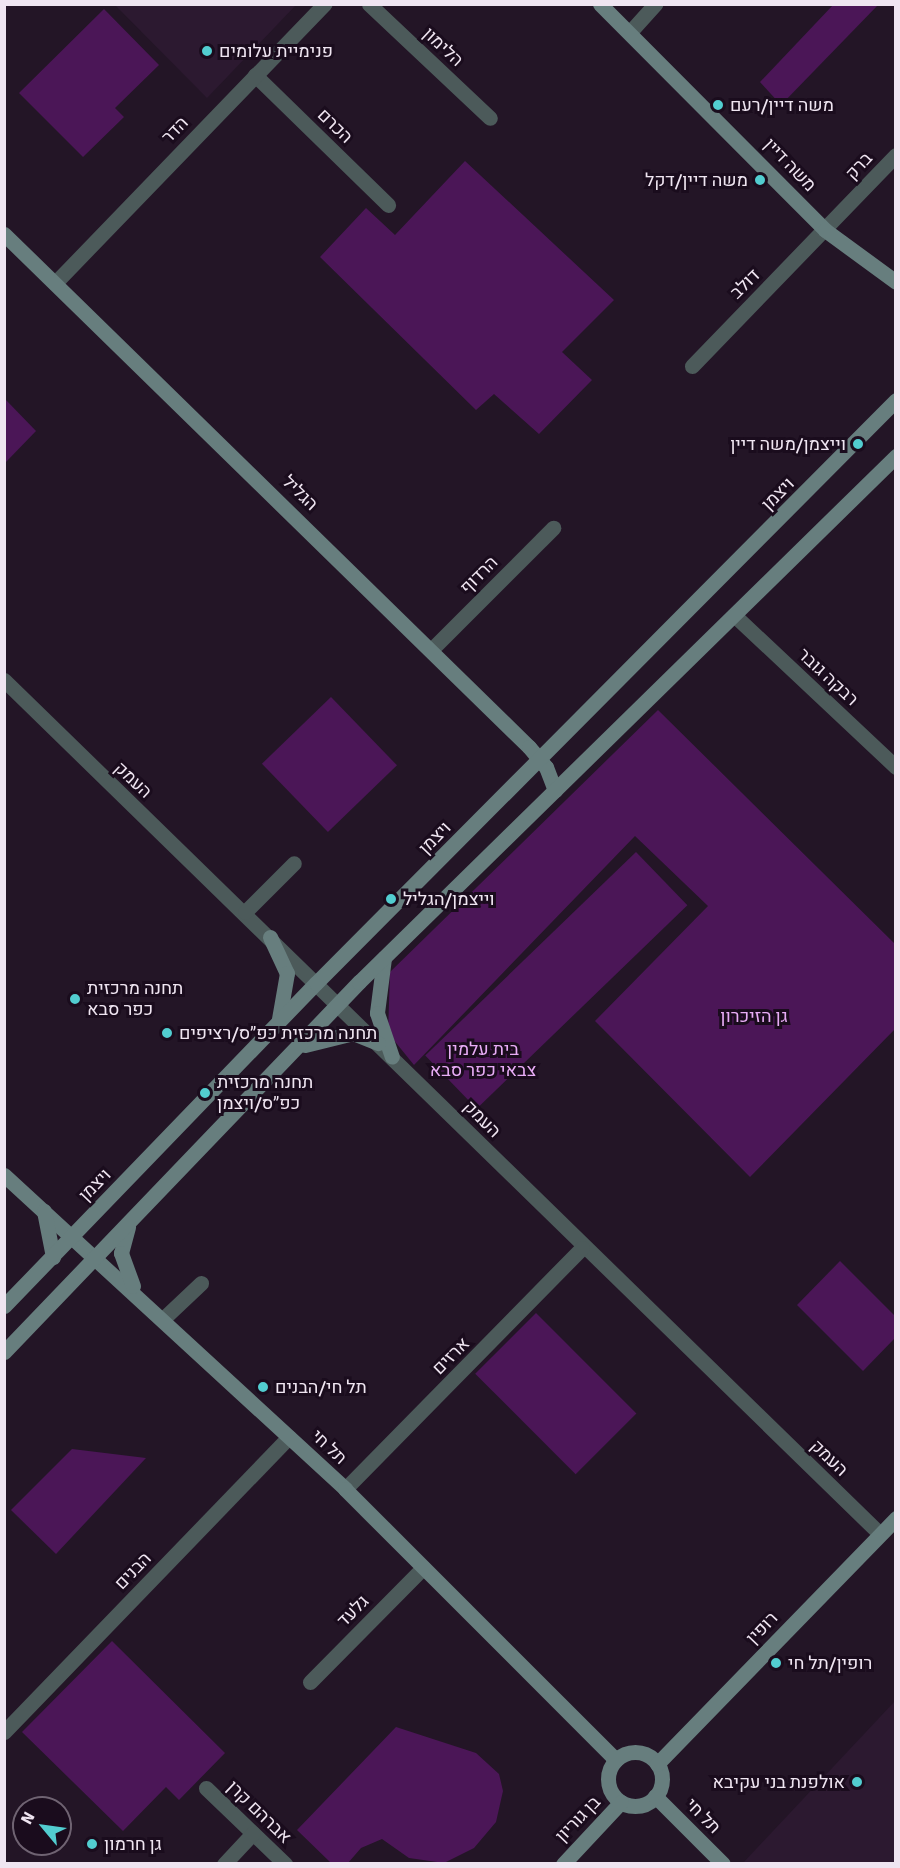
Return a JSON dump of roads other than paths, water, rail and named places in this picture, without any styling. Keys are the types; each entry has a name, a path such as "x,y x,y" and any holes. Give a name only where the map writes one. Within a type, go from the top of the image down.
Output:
{"main road":[{"name":"משה דיין","path":"600,4 825,230 878,272 896,291"},
{"name":"הגליל","path":"5,235 431,650 540,760 555,790"},
{"name":"משה דיין","path":"878,272 896,282"},
{"name":"ויצמן","path":"4,1306 316,983 896,400"},
{"path":"4,1352 338,1004 896,456"},
{"path":"270,937 288,990 276,1026"},
{"path":"385,958 377,1013 392,1057"},
{"path":"296,1049 336,1033 353,1033 378,1043"},
{"name":"תל חי","path":"4,1174 71,1237 164,1318 345,1489 616,1760"},
{"path":"44,1211 53,1257"},
{"path":"132,1218 121,1252 140,1296"},
{"name":"רופין","path":"657,1764 896,1518"},
{"path":"633,1752 657,1764 662,1779 655,1796 639,1805 621,1802 609,1786 616,1760 633,1752"},
{"name":"תל חי","path":"655,1796 723,1863"},
{"name":"בן גוריון","path":"563,1863 621,1802"}],"street":[{"name":"הדר","path":"55,283 324,4"},
{"name":"הלימון","path":"369,4 490,118"},
{"path":"630,32 655,4"},
{"name":"הכרם","path":"255,75 388,205"},
{"name":"ברק","path":"825,230 896,155"},
{"name":"דולב","path":"692,366 825,230"},
{"name":"הרדוף","path":"431,650 553,528"},
{"name":"רבקה גובר","path":"734,615 896,767"},
{"name":"העמק","path":"4,680 245,912 582,1248 880,1534"},
{"path":"245,912 294,864"},
{"name":"ארזים","path":"345,1489 582,1248"},
{"path":"164,1318 201,1283"},
{"name":"הבנים","path":"4,1732 289,1437"},
{"name":"גלעד","path":"310,1682 423,1568"},
{"name":"אברהם קרן","path":"206,1788 285,1863"},
{"path":"225,1863 253,1833"}],"place":[{"name":"פנימיית עלומים","path":"207,51"},
{"name":"משה דיין/רעם","path":"718,105"},
{"name":"משה דיין/דקל","path":"760,180"},
{"name":"וייצמן/משה דיין","path":"858,444"},
{"name":"וייצמן/הגליל","path":"391,899"},
{"name":"תחנה מרכזית כפר סבא","path":"75,999"},
{"name":"תחנה מרכזית כפ״ס/רציפים","path":"167,1033"},
{"name":"תחנה מרכזית כפ״ס/ויצמן","path":"205,1093"},
{"name":"תל חי/הבנים","path":"263,1387"},
{"name":"רופין/תל חי","path":"776,1663"},
{"name":"אולפנת בני עקיבא","path":"857,1782"},
{"name":"גן חרמון","path":"92,1844"}],"park label":[{"name":"גן הזיכרון","path":"754,1016"},
{"name":"בית עלמין צבאי כפר סבא","path":"483,1060"}]}
